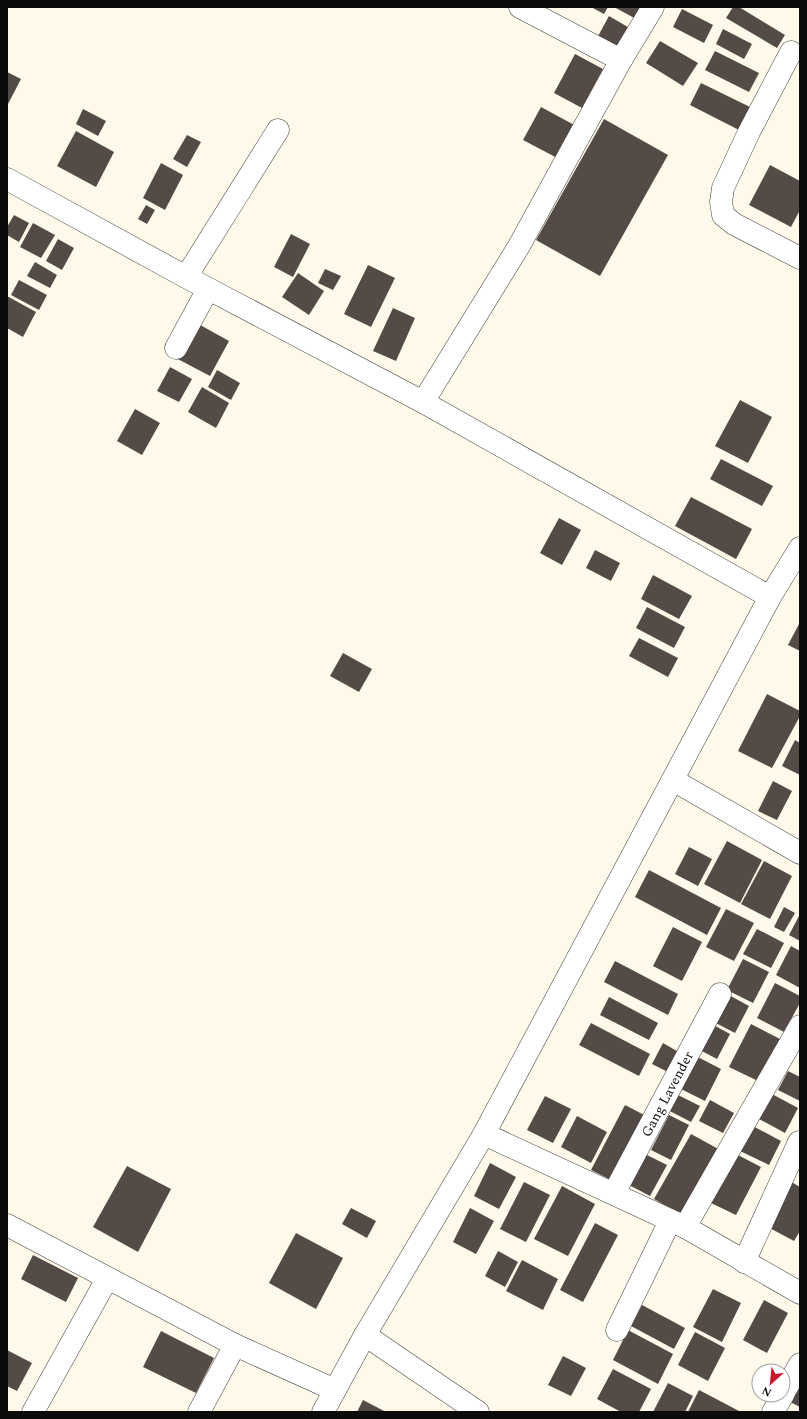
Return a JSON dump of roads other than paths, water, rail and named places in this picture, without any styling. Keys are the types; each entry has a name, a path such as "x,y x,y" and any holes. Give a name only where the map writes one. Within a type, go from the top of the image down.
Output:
{"street":[{"path":"520,7 621,60"},
{"path":"423,402 519,246 621,60 653,7"},
{"path":"791,52 749,132 723,188 721,202 723,215 734,224 800,258"},
{"path":"186,277 278,130"},
{"path":"7,179 208,289 423,402 770,597"},
{"path":"176,348 208,289"},
{"path":"323,1412 365,1335 484,1134 770,597 800,548"},
{"path":"673,780 800,853"},
{"name":"Gang Lavender","path":"614,1193 720,994"},
{"path":"617,1330 677,1224 781,1063 800,1026"},
{"path":"484,1134 614,1193 677,1224 800,1293"},
{"path":"744,1262 799,1142"},
{"path":"7,1225 235,1345 335,1390"},
{"path":"33,1412 108,1279"},
{"path":"365,1335 478,1412"},
{"path":"199,1412 235,1345"},
{"path":"791,1380 800,1364"},
{"path":"773,1412 778,1403"}]}
